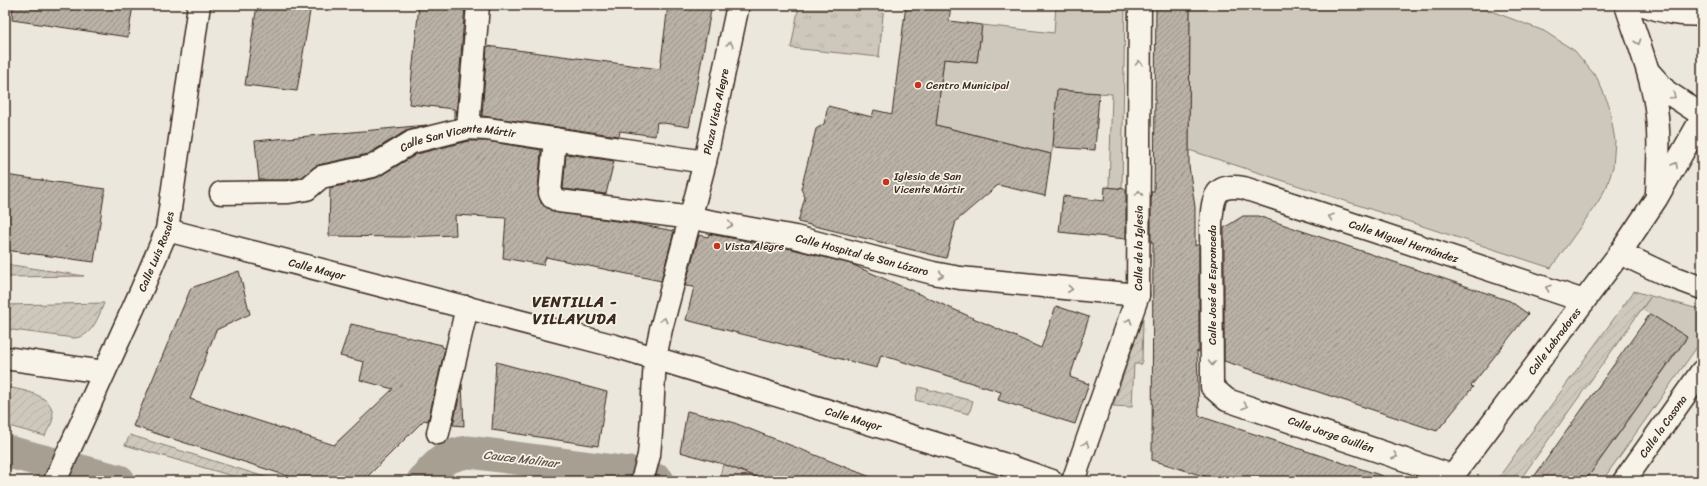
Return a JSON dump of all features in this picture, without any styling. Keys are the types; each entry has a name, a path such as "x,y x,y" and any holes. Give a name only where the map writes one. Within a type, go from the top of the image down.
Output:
{"main road":[{"name":"Calle Luis Rosales","path":"56,480 167,230 199,5"},
{"path":"468,128 478,5"},
{"name":"Plaza Vista Alegre","path":"692,218 738,5"},
{"name":"Calle de la Iglesia","path":"1073,481 1138,295 1140,5"},
{"name":"Calle Labradores","path":"1626,5 1648,72 1656,109 1659,144 1656,199"},
{"path":"1644,5 1665,13 1688,15 1702,14"},
{"name":"Calle Labradores","path":"1451,478 1620,253 1656,199 1702,116 1667,92 1648,72"},
{"name":"Calle San Vicente Mártir","path":"221,193 289,192 308,189 321,177 373,166 412,142 468,128 487,129 705,162"},
{"name":"Calle Hospital de San Lázaro","path":"555,139 550,193 555,199 692,218 795,237 933,273 960,278 1138,295"},
{"name":"Calle Miguel Hernández","path":"1223,188 1234,186 1244,188 1584,301"},
{"name":"Calle José de Espronceda","path":"1212,387 1211,222 1214,198 1223,188"},
{"path":"645,472 651,432 655,358 661,329 692,218"},
{"name":"Calle Mayor","path":"167,230 467,307 655,358 1003,464 1050,481"},
{"path":"1620,253 1666,275 1702,288"},
{"path":"438,433 467,307"},
{"path":"5,358 104,372"},
{"name":"Calle la Casona","path":"1624,481 1702,370"},
{"name":"Calle Jorge Guillén","path":"1212,387 1227,400 1451,478"}],"green space":[{"path":"799,5 884,5 879,57 791,48"},
{"path":"1056,5 1125,5 1122,189 1109,187 1112,94 1057,90 1053,147 1051,154 936,125 944,59 977,62 982,25 1054,33"},
{"path":"1190,5 1475,5 1544,31 1575,51 1597,78 1609,105 1615,141 1613,167 1607,186 1598,202 1551,268 1189,150"},
{"path":"5,264 84,276 5,277"},
{"path":"1634,291 1651,296 1519,481 1496,481"},
{"path":"1651,296 1702,310 1702,340 1602,481 1585,481 1687,338 1642,309"},
{"path":"104,303 94,326 80,337 74,338 5,329 5,305"},
{"path":"1143,317 1142,364 1134,364 1132,407 1113,406"},
{"path":"5,387 30,392 45,400 50,406 53,413 52,422 45,436 5,425"},
{"path":"919,387 973,401 969,414 915,400"},
{"path":"130,435 278,481 250,481 125,445"},
{"path":"723,464 766,481 719,480"}],"building":[{"path":"13,5 133,5 128,37 12,20"},
{"path":"257,5 311,5 297,91 245,85"},
{"path":"419,5 465,5 456,118 454,119 454,109 409,104"},
{"path":"668,5 712,5 689,127 657,122 655,136 620,131 619,136 482,116 487,46 660,69"},
{"name":"Iglesia de San Vicente Mártir","path":"906,5 951,5 949,21 982,25 977,62 944,59 936,125 1051,154 1045,196 998,185 956,221 946,258 798,222 805,197 801,189 816,129 824,124 828,106 872,117 874,110 892,114"},
{"path":"1156,5 1190,5 1189,166 1195,207 1195,246 1199,244 1199,352 1197,351 1199,416 1383,476 1382,481 1219,481 1152,460 1153,242 1151,242 1151,192 1154,192"},
{"path":"1057,90 1099,93 1095,150 1053,147"},
{"path":"427,125 406,131 368,154 318,165 302,177 285,180 259,180 255,141"},
{"path":"469,141 486,141 541,150 538,192 541,203 553,212 674,231 661,281 546,257 543,265 503,258 506,218 455,215 456,235 403,237 329,236 330,188 376,178 417,154"},
{"path":"566,154 614,161 606,194 563,189"},
{"path":"5,175 105,189 94,262 5,250"},
{"path":"1105,187 1126,189 1126,239 1059,232 1063,196 1104,201"},
{"path":"1243,216 1258,216 1510,301 1528,314 1471,386 1473,387 1437,431 1224,361 1224,228"},
{"path":"709,234 792,249 851,264 1041,348 1056,306 1089,317 1070,377 1089,384 1075,424 998,400 1001,392 881,355 877,368 686,320 694,287 685,286 699,235 708,237"},
{"path":"239,271 250,314 216,330 190,399 334,445 393,389 360,380 364,362 340,356 351,324 442,345 442,347 445,348 428,421 424,420 363,481 303,481 133,426 191,288"},
{"path":"1650,314 1687,337 1585,481 1531,481"},
{"path":"496,362 607,392 598,446 492,430"},
{"path":"462,384 464,426 453,425"},
{"path":"687,411 732,422 878,480 766,481 723,464 680,452"}],"waterway":[{"name":"Cauce Molinar","path":"5,451 119,481"},
{"name":"Cauce Molinar","path":"423,481 433,469 443,461 454,455 469,452 630,473"}],"place":[{"name":"Centro Municipal","path":"918,85"},
{"name":"Iglesia de San Vicente Mártir","path":"886,182"},
{"name":"Vista Alegre","path":"717,246"}],"district":[{"name":"VENTILLA - VILLAYUDA","path":"575,310"}]}
